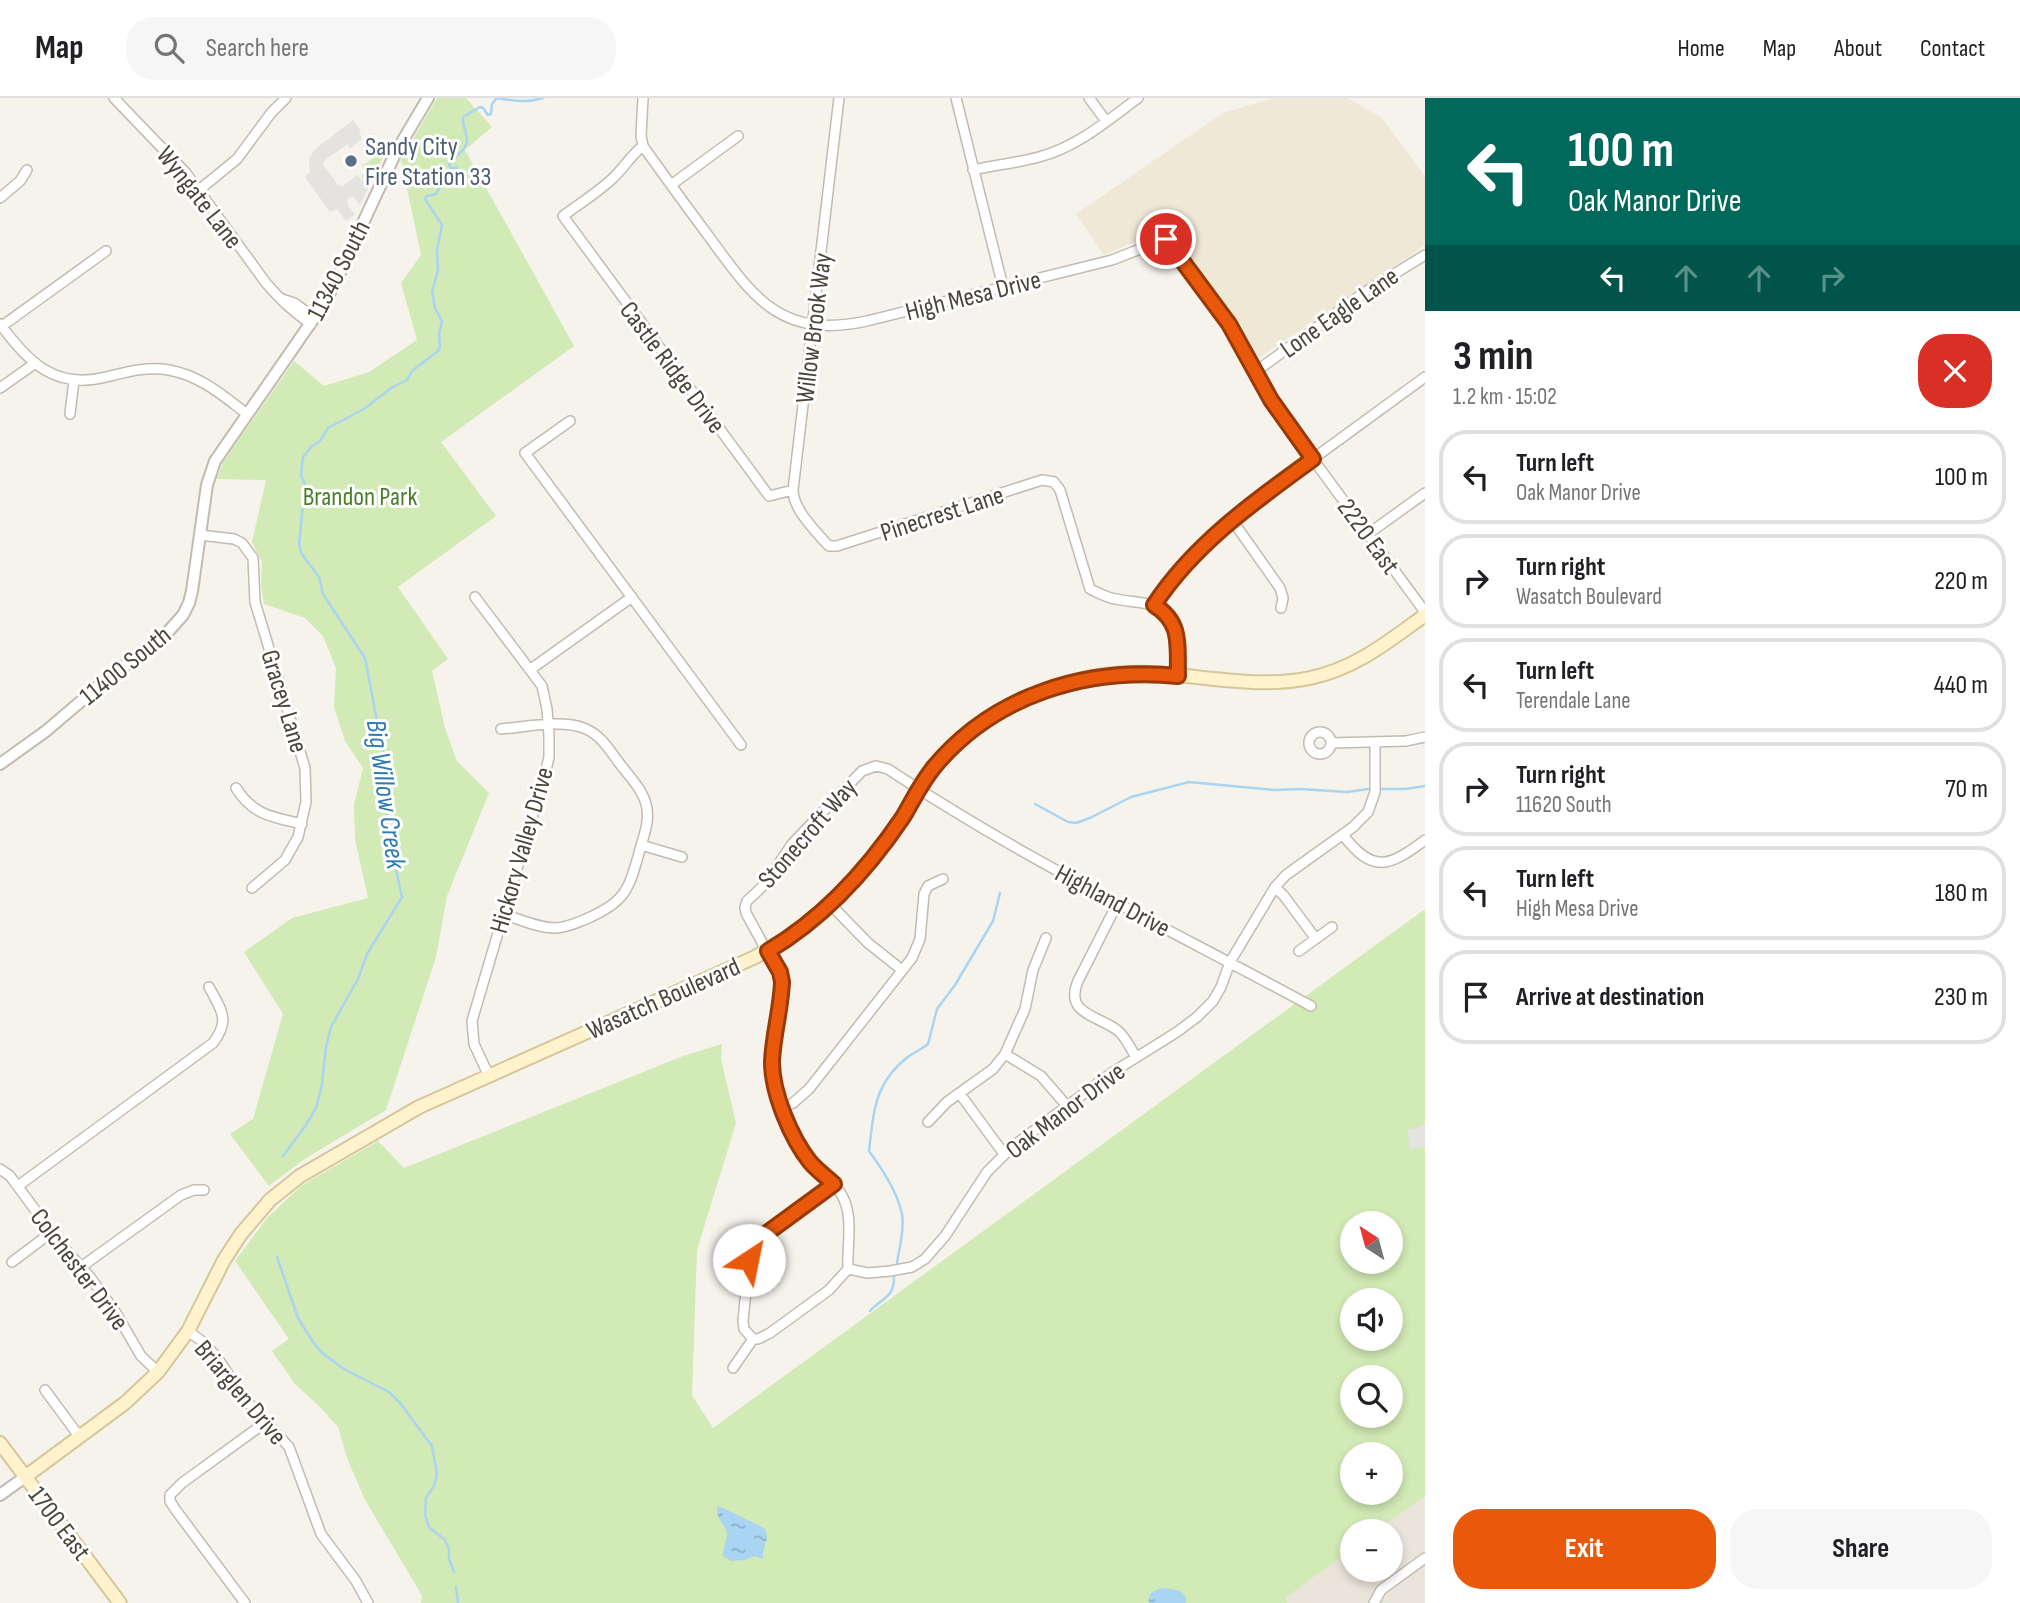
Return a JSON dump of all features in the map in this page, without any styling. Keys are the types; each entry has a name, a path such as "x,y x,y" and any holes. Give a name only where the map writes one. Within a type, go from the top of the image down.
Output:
{"main road":[{"name":"Wasatch Boulevard","path":"25,1477 125,1403 158,1371 188,1331 233,1246 259,1212 283,1189 311,1169 399,1118 768,951 802,929 830,904 872,857 895,827 918,789 945,755 974,730 1008,707 1069,683 1116,674 1144,673 1270,683 1313,678 1368,656 1425,614"},
{"name":"1700 East","path":"0,1443 120,1603"}],"street":[{"path":"199,190 237,159 271,113 286,98"},
{"name":"11340 South","path":"200,535 210,473 222,450 313,321 334,285 392,161 428,98"},
{"path":"643,98 643,146"},
{"name":"Willow Brook Way","path":"793,489 839,98"},
{"path":"956,98 1003,287"},
{"path":"1089,98 1106,121"},
{"path":"973,170 1056,151 1072,144 1138,98"},
{"name":"Wyngate Lane","path":"117,99 178,163 266,283 289,309 313,321"},
{"path":"671,185 738,136"},
{"name":"High Mesa Drive","path":"643,146 755,296 782,315 813,325 844,326 1112,260 1166,239 1229,324 1271,400 1313,459"},
{"name":"Castle Ridge Drive","path":"643,146 604,187 563,216 769,496 793,489"},
{"path":"0,198 20,181 27,170"},
{"path":"106,251 1,325 22,353 46,371 74,380 90,380 145,368 185,373 203,381 247,414"},
{"name":"Lone Eagle Lane","path":"1255,372 1375,285 1425,255"},
{"path":"0,388 34,364"},
{"path":"1178,676 1175,625 1170,617 1154,605 1163,592 1232,520 1425,377"},
{"path":"70,414 74,380"},
{"path":"570,421 525,453 741,745"},
{"name":"2220 East","path":"1313,459 1425,614"},
{"name":"Pinecrest Lane","path":"793,489 796,505 829,546 837,546 1042,480 1055,482 1060,490 1090,589 1115,599 1154,605"},
{"path":"1368,534 1425,493"},
{"path":"1232,520 1280,588 1283,598 1281,608"},
{"name":"11400 South","path":"0,764 46,731 175,625 189,603 200,535"},
{"name":"Gracey Lane","path":"200,535 234,539 242,543 253,558 257,608 305,768 306,802 298,837 285,860 252,888"},
{"name":"Hickory Valley Drive","path":"475,597 542,686 548,725 549,757 472,1021 474,1044 489,1076"},
{"path":"531,669 632,597"},
{"path":"501,729 574,726 596,734 636,786 646,804 647,825 626,890 621,899 603,911 573,924 553,928 503,915"},
{"path":"1331,743 1375,743 1425,737"},
{"name":"Oak Manor Drive","path":"848,1269 868,1273 890,1271 912,1267 925,1259 945,1237 988,1172 1004,1154 1113,1072 1177,1032 1213,1001 1230,962 1275,887 1291,871 1343,835 1368,812 1375,792 1375,743"},
{"name":"Stonecroft Way","path":"768,951 746,913 747,901 765,884 792,844 854,777 867,768 882,766 918,789"},
{"path":"236,788 252,808 268,816 302,824"},
{"name":"Highland Drive","path":"918,789 970,822 1117,904 1311,1006"},
{"path":"1343,835 1360,854 1381,863 1394,861 1425,841"},
{"path":"641,845 682,857"},
{"path":"781,1109 809,1089 912,958 920,939 924,894 928,886 943,878"},
{"path":"1275,887 1316,939"},
{"path":"830,904 869,943 902,970"},
{"path":"1117,904 1074,994 1075,1002 1083,1011 1120,1032 1136,1057"},
{"path":"1299,951 1332,927"},
{"path":"928,1122 937,1111 993,1069 1005,1054 1025,1009 1033,970 1046,938"},
{"path":"753,1339 770,1333 829,1290 848,1269 847,1210 842,1196 834,1184 804,1154 781,1109 776,1093 772,1065 782,982 780,972 768,951"},
{"path":"18,1185 213,1043 222,1031 224,1016 209,987"},
{"path":"1005,1054 1041,1076 1067,1106"},
{"path":"960,1094 1004,1154"},
{"name":"Colchester Drive","path":"0,1169 18,1185 116,1312 141,1356 158,1371"},
{"path":"753,1339 744,1329 743,1321 752,1250 763,1236 834,1184"},
{"path":"81,1267 181,1195 205,1190"},
{"path":"12,1262 52,1232"},
{"name":"Briarglen Drive","path":"188,1331 217,1357 243,1397 289,1447 321,1534 356,1581 368,1603"},
{"path":"733,1368 753,1339"},
{"path":"45,1390 79,1436"},
{"path":"245,1603 170,1501 170,1495 182,1483 266,1422"},
{"path":"0,1495 25,1477"},
{"path":"1374,1603 1381,1590 1425,1559"}],"shaded area":[{"path":"1273,98 1347,98 1382,118 1425,176 1425,245 1259,358 1165,229 1104,255 1076,214 1223,113"},
{"path":"353,120 361,131 359,133 362,139 349,149 347,145 323,164 338,185 343,186 357,175 369,187 360,205 354,198 347,200 355,215 346,221 337,209 330,212 305,177 310,172 309,159 315,149"},
{"path":"1425,1123 1425,1150 1421,1147 1410,1149 1407,1129 1414,1129"},
{"path":"1425,1496 1425,1603 1288,1603 1284,1598 1340,1557 1340,1582 1403,1582 1403,1519 1393,1519"}],"green space":[{"name":"Brandon Park","path":"437,98 466,98 492,127 465,150 574,346 441,442 496,516 398,587 448,659 432,671 445,728 457,761 489,793 447,896 436,957 386,1110 303,1160 269,1186 230,1134 253,1119 283,1014 244,952 292,918 368,898 355,839 354,805 363,768 345,741 334,707 336,668 323,636 305,618 264,604 261,586 262,562 252,542 266,480 217,479 223,462 294,361 324,386 369,372 417,340 401,283 421,255 401,160"},
{"path":"381,153 383,157 369,186 361,176 365,172 362,166"},
{"path":"1425,909 1425,1496 1393,1519 1340,1519 1340,1558 1285,1598 1288,1603 421,1603 422,1596 365,1500 347,1458 338,1427 295,1384 272,1351 289,1339 235,1261 267,1218 301,1186 378,1141 404,1168 683,1056 722,1044 721,1059 736,1123 697,1250 692,1395 713,1428"}],"water":[{"path":"719,1506 764,1528 767,1539 763,1559 754,1556 731,1561 723,1556 727,1533 718,1516"},
{"path":"1164,1588 1180,1591 1186,1597 1186,1603 1149,1603 1152,1592"}],"waterway":[{"name":"Big Willow Creek","path":"283,1156 316,1108 331,1027 358,979 367,954 402,897 386,824 390,774 382,747 365,658 323,594 319,577 301,553 299,544 305,485 301,475 303,457 320,441 328,428 364,409 391,388 407,380 412,371 440,347 439,333 442,322 435,308 432,292 438,270 437,250 442,225 425,199 436,194 443,182 451,180 458,173 457,168 451,168 449,165 466,145 463,117 480,107 488,115 491,114 492,104 497,98 520,101 543,98"},
{"path":"1035,804 1068,822 1076,823 1131,797 1189,782 1274,790 1347,792 1368,789"},
{"path":"1381,789 1425,786"},
{"path":"897,1263 903,1220 900,1205 869,1151 878,1098 882,1087 897,1066 928,1044 937,1009 955,985 993,921 1000,893"},
{"name":"Big Willow Creek","path":"277,1257 298,1318 322,1353 344,1369 389,1392 432,1446 437,1474 434,1486 426,1498 425,1515 429,1527 445,1540 454,1572"},
{"path":"870,1311 890,1294 894,1277"},
{"name":"Big Willow Creek","path":"456,1587 458,1603"}],"place":[{"name":"Sandy City Fire Station 33","path":"351,161"}],"route":[{"path":"749,1260 752,1250 763,1236 834,1184 804,1154 781,1109 776,1093 772,1065 782,982 780,972 768,951 817,917 846,888 902,817 934,767 960,741 990,718 1025,699 1069,683 1101,676 1135,673 1178,676 1175,625 1170,617 1154,605 1220,530 1313,459 1271,400 1237,335 1166,239"}]}
